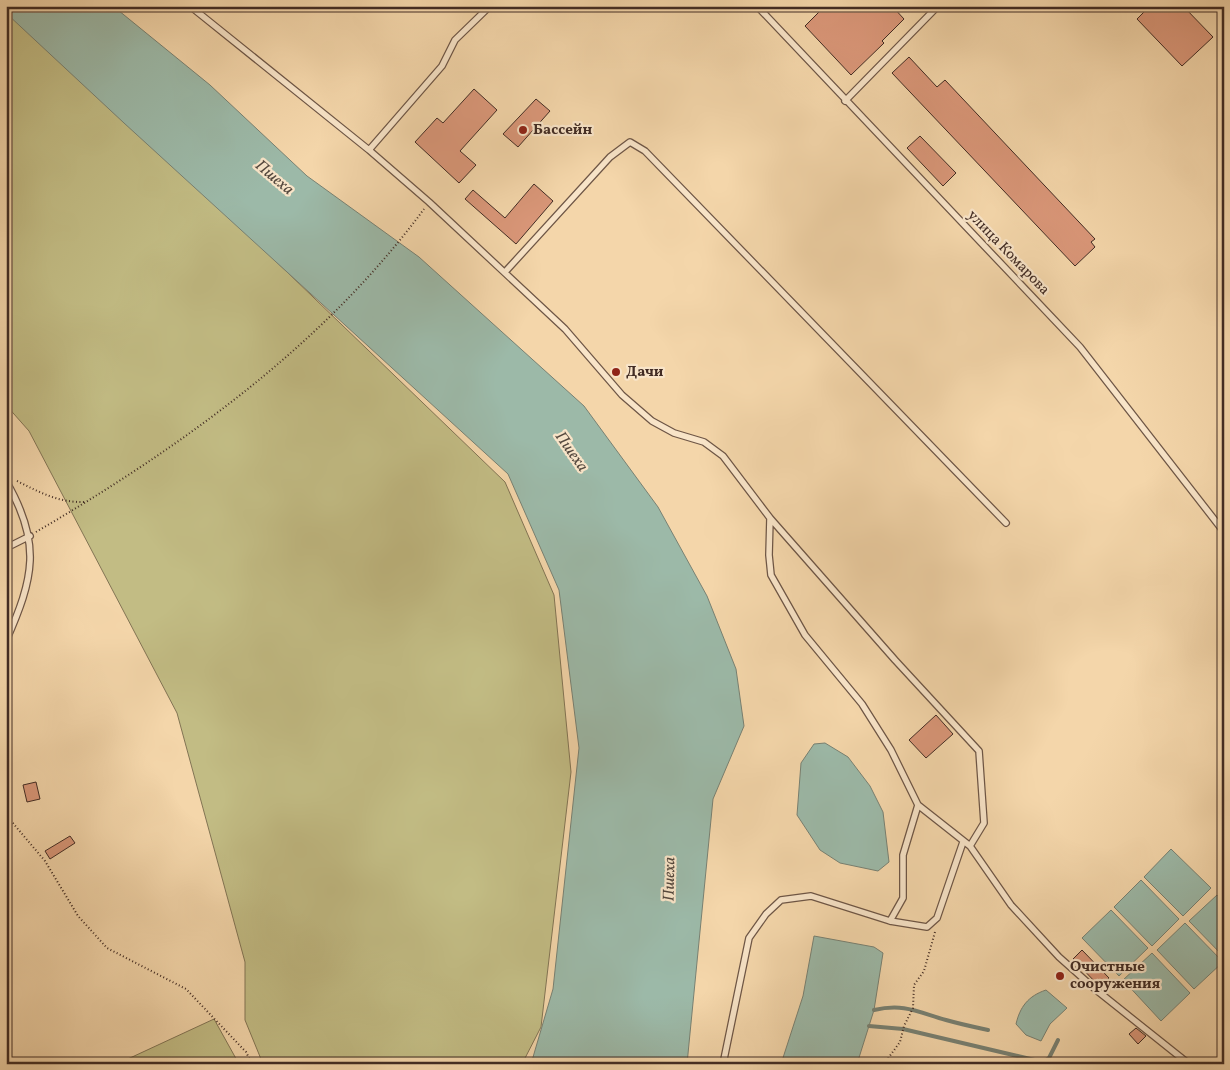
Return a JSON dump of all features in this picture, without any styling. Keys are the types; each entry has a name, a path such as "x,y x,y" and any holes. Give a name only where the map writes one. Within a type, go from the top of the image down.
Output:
{"lane":[{"path":"190,6 369,150 429,202 565,329 622,395 652,421 674,434 704,442 723,456 770,518 895,660 979,751 984,824 970,846"},
{"path":"369,150 442,66 455,40 490,6"},
{"name":"улица Комарова","path":"757,6 1080,347 1224,532"},
{"path":"845,101 938,6"},
{"path":"505,272 610,156 630,142 644,151 1006,522"},
{"path":"6,481 17,500 30,536 31,565 21,606 6,642"},
{"path":"770,518 769,555 771,575 805,634 862,704 890,750 918,805 970,846 1011,904 1059,956 1095,989 1189,1064"},
{"path":"6,548 30,536"},
{"path":"890,921 903,898 903,855 918,805"},
{"path":"723,1064 749,938 766,914 781,900 811,896 890,921 927,927 937,918 963,842"}],"path":[{"path":"30,536 87,502 227,406 329,319 406,233 429,202"},
{"path":"14,479 51,498 70,503 87,502"},
{"path":"6,815 45,861 78,916 107,948 186,989 246,1052 252,1064"},
{"path":"884,1064 894,1052 913,1008 914,985 924,970 934,940 937,918"}],"shaded area":[{"path":"6,6 12,7 505,482 554,595 571,772 541,1027 522,1064 263,1064 245,1020 245,962 177,713 29,431 6,405"},
{"path":"214,1019 239,1064 117,1064"}],"water":[{"name":"Пшеха","path":"6,6 113,6 210,85 307,176 419,257 584,406 658,507 707,596 736,669 744,726 713,799 687,1064 531,1064 553,989 579,748 559,590 508,474 6,13"},
{"path":"825,743 848,757 870,786 883,812 889,862 878,871 840,863 820,850 797,815 801,763 814,744"},
{"path":"1171,849 1211,888 1183,916 1144,877"},
{"path":"1141,880 1179,919 1152,946 1114,907"},
{"path":"1217,895 1224,902 1224,957 1189,921"},
{"path":"1111,910 1148,948 1119,976 1082,938"},
{"path":"1185,923 1223,962 1194,989 1157,950"},
{"path":"814,936 874,947 883,953 874,1010 857,1064 781,1064 803,996"},
{"path":"1152,953 1190,993 1161,1021 1123,980"},
{"path":"1046,990 1067,1008 1050,1024 1041,1041 1026,1035 1016,1024 1020,1012 1026,1003 1034,995"}],"building":[{"path":"825,6 892,6 904,19 882,41 884,43 851,75 805,26"},
{"path":"1150,6 1183,6 1213,37 1182,66 1137,19"},
{"path":"909,57 937,87 945,80 1095,239 1091,242 1095,247 1075,266 892,73"},
{"path":"474,89 497,110 460,151 476,165 459,183 415,142 437,118 443,123"},
{"path":"536,99 550,111 518,147 503,134"},
{"path":"920,136 956,173 943,186 907,148"},
{"path":"534,184 553,201 516,244 465,199 473,190 505,218"},
{"path":"936,715 953,734 926,758 909,740"},
{"path":"36,782 40,799 27,802 23,785"},
{"path":"70,836 75,843 50,859 45,851"},
{"path":"1082,950 1109,978 1100,987 1073,959"},
{"path":"1136,1028 1146,1036 1138,1044 1129,1034"}],"waterway":[{"path":"874,1010 894,1007 911,1009 988,1030"},
{"path":"869,1026 903,1029 1043,1062 1049,1058 1058,1040"}],"place":[{"name":"Бассейн","path":"523,130"},
{"name":"Дачи","path":"616,372"},
{"name":"Очистные сооружения","path":"1060,976"}]}
